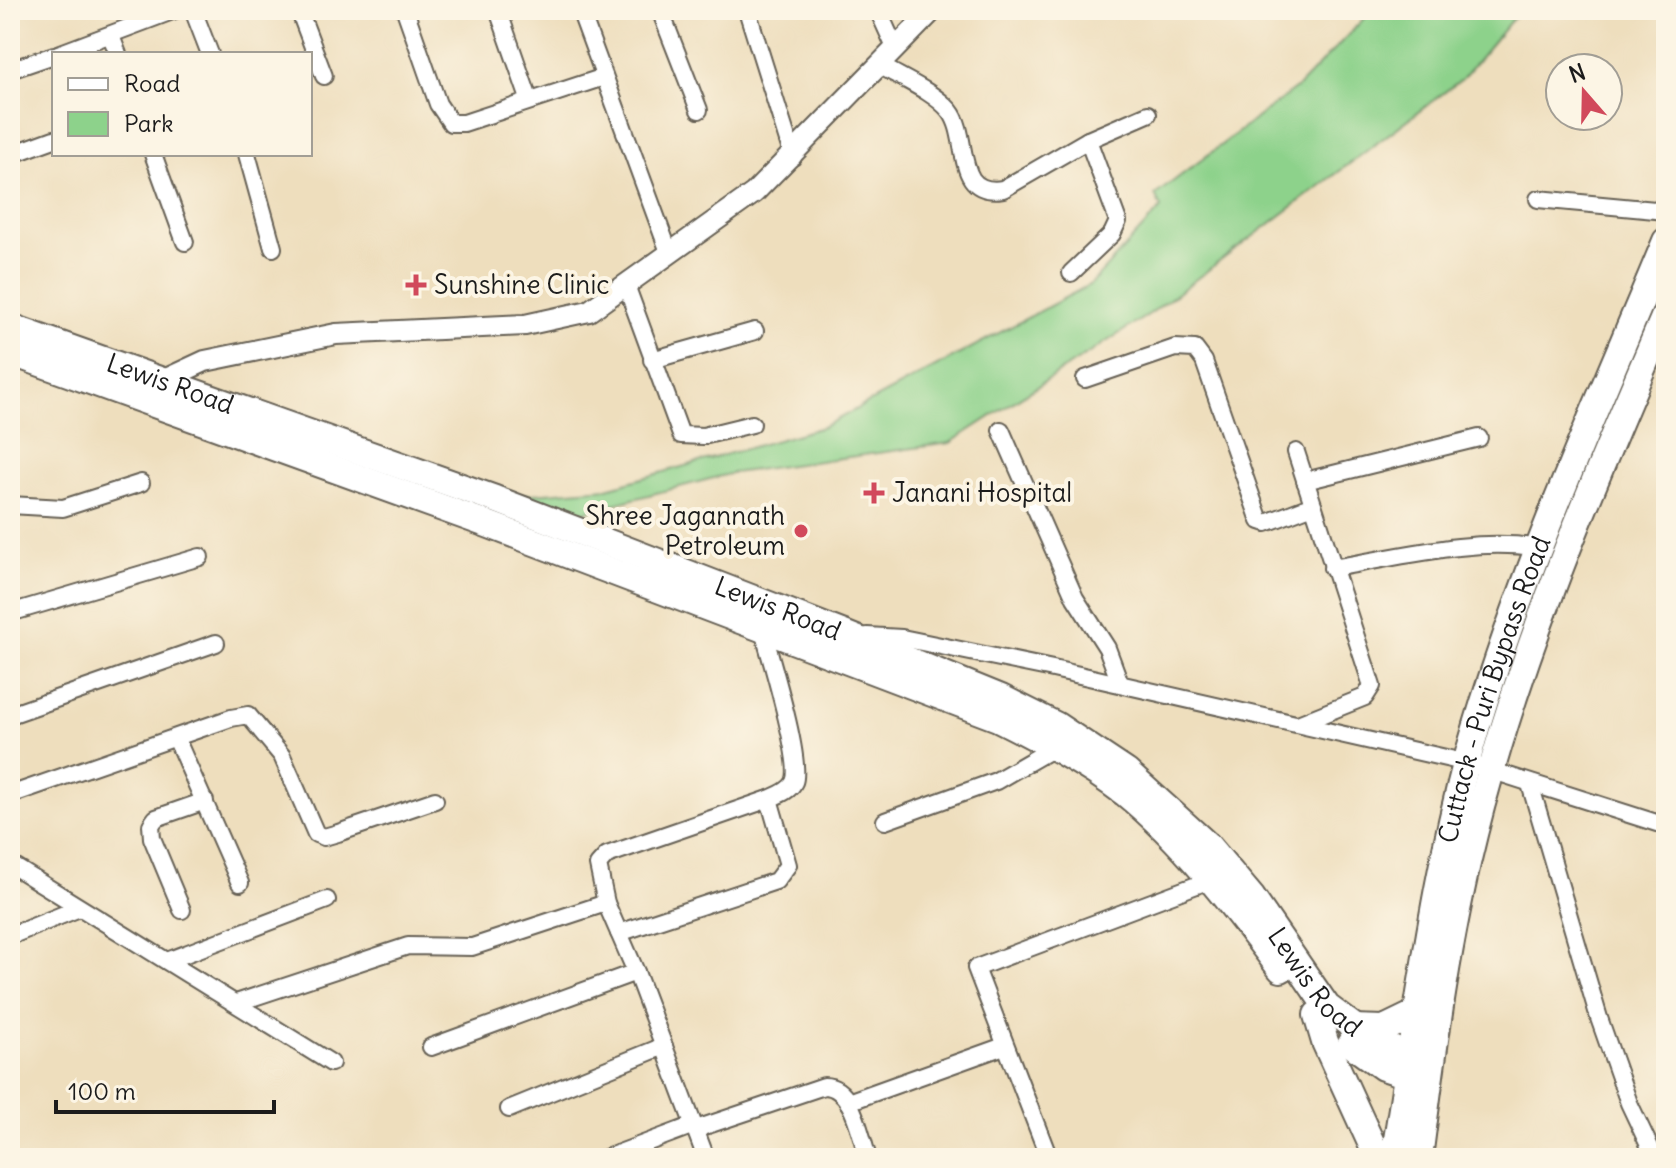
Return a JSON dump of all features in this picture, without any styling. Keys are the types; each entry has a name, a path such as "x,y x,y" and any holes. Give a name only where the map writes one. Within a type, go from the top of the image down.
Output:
{"main road":[{"name":"Cuttack - Puri Bypass Road","path":"1419,1158 1417,1013 1443,870 1468,763 1482,712 1540,548 1666,241"},
{"name":"Cuttack - Puri Bypass Road","path":"1394,1158 1434,1030 1468,858 1508,714 1564,550 1666,313"},
{"name":"Lewis Road","path":"10,327 162,381 252,426"},
{"name":"Lewis Road","path":"10,352 252,426 491,512 575,530 844,634 1001,698 1057,726 1126,772 1208,846 1252,898 1327,1007 1352,1028 1420,1069"},
{"name":"Lewis Road","path":"491,512 561,553 998,718 1055,747 1126,795 1210,880 1317,1015 1360,1052 1420,1069"},
{"path":"1352,1028 1384,1029 1417,1013"},
{"path":"1317,1015 1325,1042 1378,1158"}],"street":[{"path":"65,52 111,36 145,15 175,10"},
{"path":"193,10 209,52"},
{"path":"299,10 324,76"},
{"path":"405,10 438,104 451,123 464,123 529,99 604,77"},
{"path":"498,10 529,99"},
{"path":"580,10 669,252"},
{"path":"660,10 699,110"},
{"path":"747,10 793,157"},
{"path":"878,10 896,50"},
{"path":"162,381 205,361 336,334 525,325 564,320 589,311 754,193 793,157 933,10"},
{"path":"111,36 117,52"},
{"path":"10,70 52,56"},
{"path":"881,66 943,103 953,115 968,172 978,186 990,191 1003,189 1088,140 1148,114"},
{"path":"10,155 52,140"},
{"path":"1071,273 1112,234 1118,221 1088,140"},
{"path":"154,156 185,242"},
{"path":"248,156 273,248"},
{"path":"1538,199 1666,211"},
{"path":"626,285 681,435 690,438 752,424"},
{"path":"652,360 755,331"},
{"path":"1085,379 1175,348 1195,349 1204,361 1260,521 1266,523 1313,505"},
{"path":"1001,430 1075,598 1107,648 1120,683"},
{"path":"1305,481 1479,438"},
{"path":"1296,452 1372,686 1365,697 1298,724"},
{"path":"10,505 63,508 141,483"},
{"path":"1332,568 1482,545 1512,544 1540,548"},
{"path":"10,613 200,557"},
{"path":"706,1158 636,972 606,903 598,865 607,855 769,799 789,789 797,769 762,627"},
{"path":"844,634 902,638 1120,683 1468,763 1666,826"},
{"path":"10,715 216,643"},
{"path":"10,795 248,715 282,756 311,828 324,837 435,800"},
{"path":"176,738 240,883"},
{"path":"885,821 996,781 1055,747"},
{"path":"1530,784 1599,1018 1629,1103 1655,1158"},
{"path":"619,933 776,881 784,874 788,865 769,799"},
{"path":"182,910 152,838 151,825 156,818 205,801"},
{"path":"10,864 77,909 331,1063"},
{"path":"1049,1158 976,975 978,966 1210,880"},
{"path":"167,961 327,900"},
{"path":"236,1003 408,946 472,947 606,903"},
{"path":"10,936 77,909"},
{"path":"431,1047 636,972"},
{"path":"509,1109 664,1046"},
{"path":"848,1102 1004,1046"},
{"path":"606,1158 824,1086 842,1092 868,1158"}],"green space":[{"path":"1372,10 1520,10 1462,79 1151,313 950,443 733,473 576,514 520,495 607,488 823,427 1091,284 1161,208 1155,195 1299,86"}],"place":[{"name":"Sunshine Clinic","path":"416,285"},
{"name":"Janani Hospital","path":"874,493"},
{"name":"Shree Jagannath Petroleum","path":"801,531"}]}
